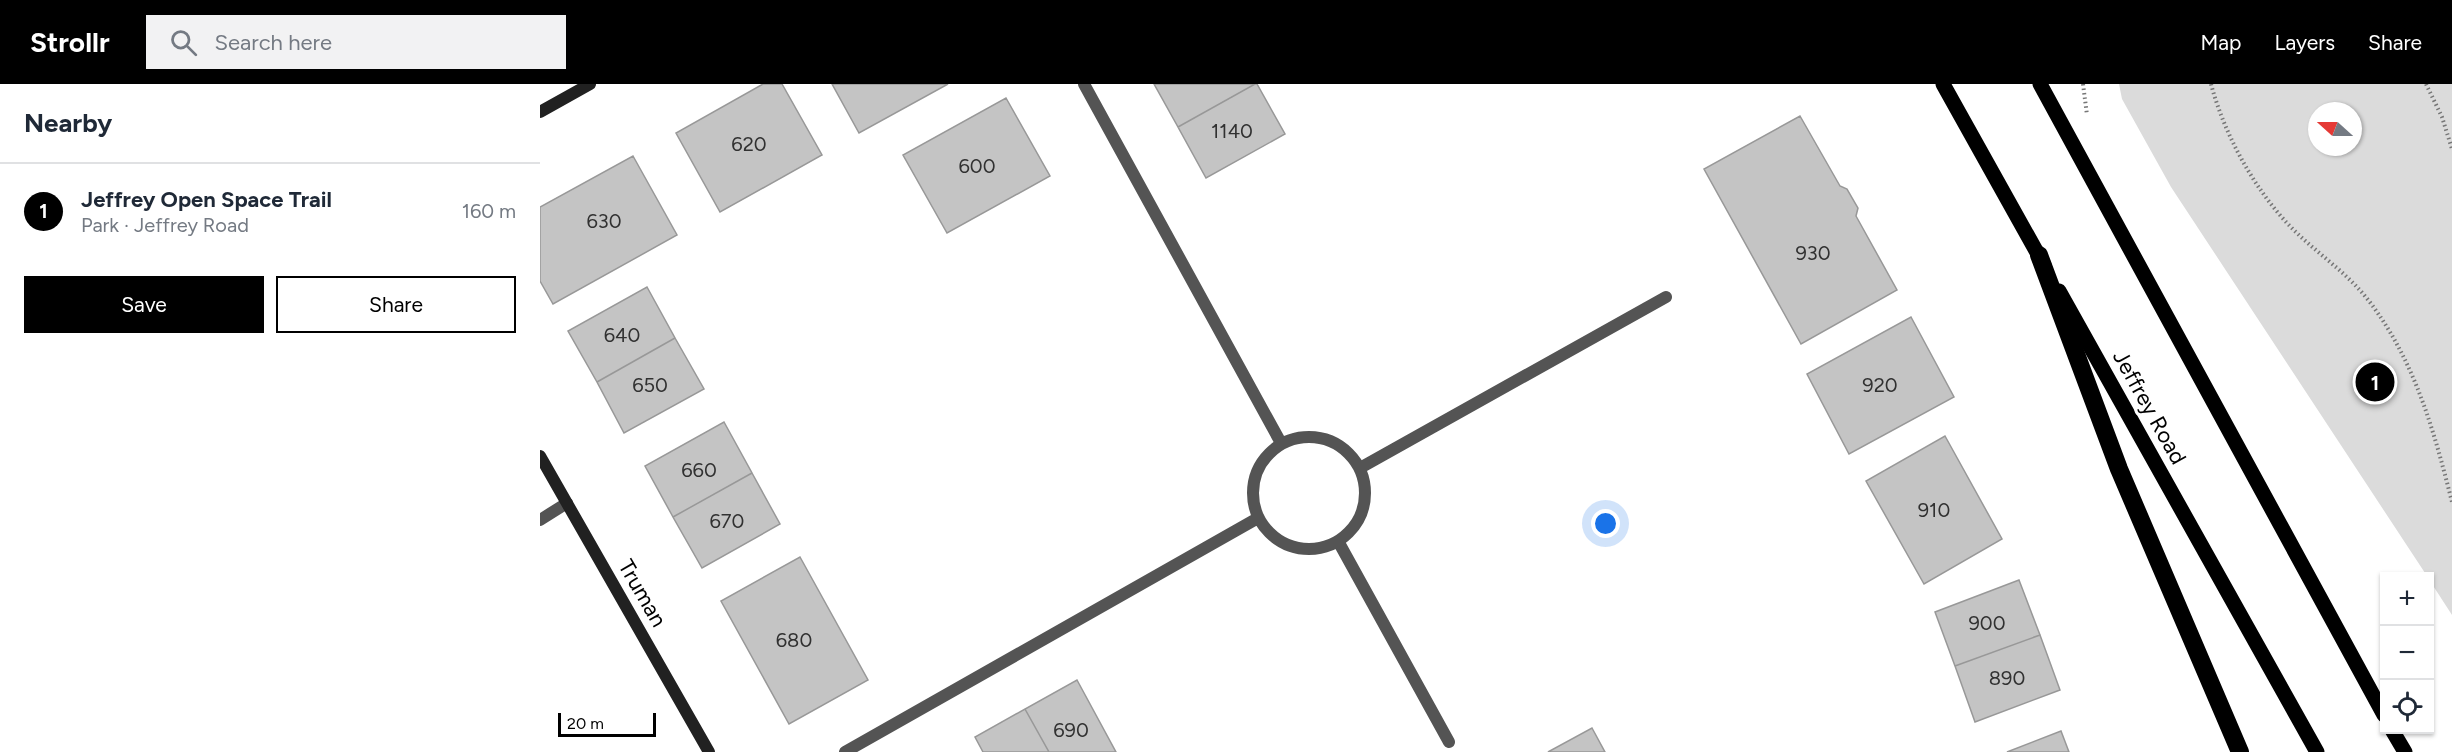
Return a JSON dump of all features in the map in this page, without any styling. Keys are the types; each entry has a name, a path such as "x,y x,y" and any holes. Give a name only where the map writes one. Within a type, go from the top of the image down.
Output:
{"highway":[{"path":"2039,255 2119,469 2240,752"}],"main road":[{"name":"Jeffrey Road","path":"1943,84 2317,752"},
{"path":"2040,84 2380,706"},
{"path":"2395,734 2404,752"}],"street":[{"path":"540,112 590,84"},
{"name":"Truman","path":"540,456 709,752"}],"lane":[{"path":"1084,84 1281,443"},
{"path":"1360,468 1666,297"},
{"path":"1311,436 1326,438 1351,454 1360,468 1365,495 1363,509 1349,533 1338,541 1316,548 1293,548 1279,541 1267,531 1258,518 1252,490 1255,476 1261,462 1281,443 1311,436"},
{"path":"540,520 567,504"},
{"path":"845,752 1258,518"},
{"path":"1338,541 1449,742"}],"path":[{"path":"2083,84 2087,115"},
{"path":"2211,84 2239,154 2269,200 2287,223 2368,299 2390,332 2416,382 2429,415 2452,502"},
{"path":"2426,84 2442,117 2452,149"}],"shaded area":[{"path":"2119,84 2452,84 2452,615 2434,587 2434,572 2424,572 2171,187 2122,99"}],"building":[{"path":"763,84 782,84 822,155 720,212 676,133"},
{"path":"832,84 948,84 859,133"},
{"path":"1154,84 1255,84 1178,127"},
{"path":"1255,84 1285,134 1206,178 1178,127"},
{"path":"1006,98 1050,176 947,233 903,155"},
{"path":"1800,116 1840,186 1847,189 1858,208 1856,216 1897,290 1801,344 1704,169"},
{"path":"633,156 677,235 553,304 540,281 540,207"},
{"path":"647,287 675,338 597,382 568,331"},
{"path":"1911,317 1954,397 1849,454 1807,374"},
{"path":"675,338 704,389 624,433 597,382"},
{"path":"724,422 752,473 673,517 645,466"},
{"path":"1945,436 2002,539 1924,584 1866,481"},
{"path":"752,473 780,524 702,568 673,517"},
{"path":"800,557 868,680 789,724 721,601"},
{"path":"2019,580 2040,635 1955,666 1935,612"},
{"path":"2040,635 2060,690 1975,722 1955,666"},
{"path":"1077,680 1116,752 1049,752 1025,709"},
{"path":"1025,709 1049,752 983,752 975,737"},
{"path":"1592,728 1605,752 1548,752"},
{"path":"2061,731 2069,752 2007,752"}],"place":[{"name":"Jeffrey Open Space Trail","path":"2375,382"}]}
